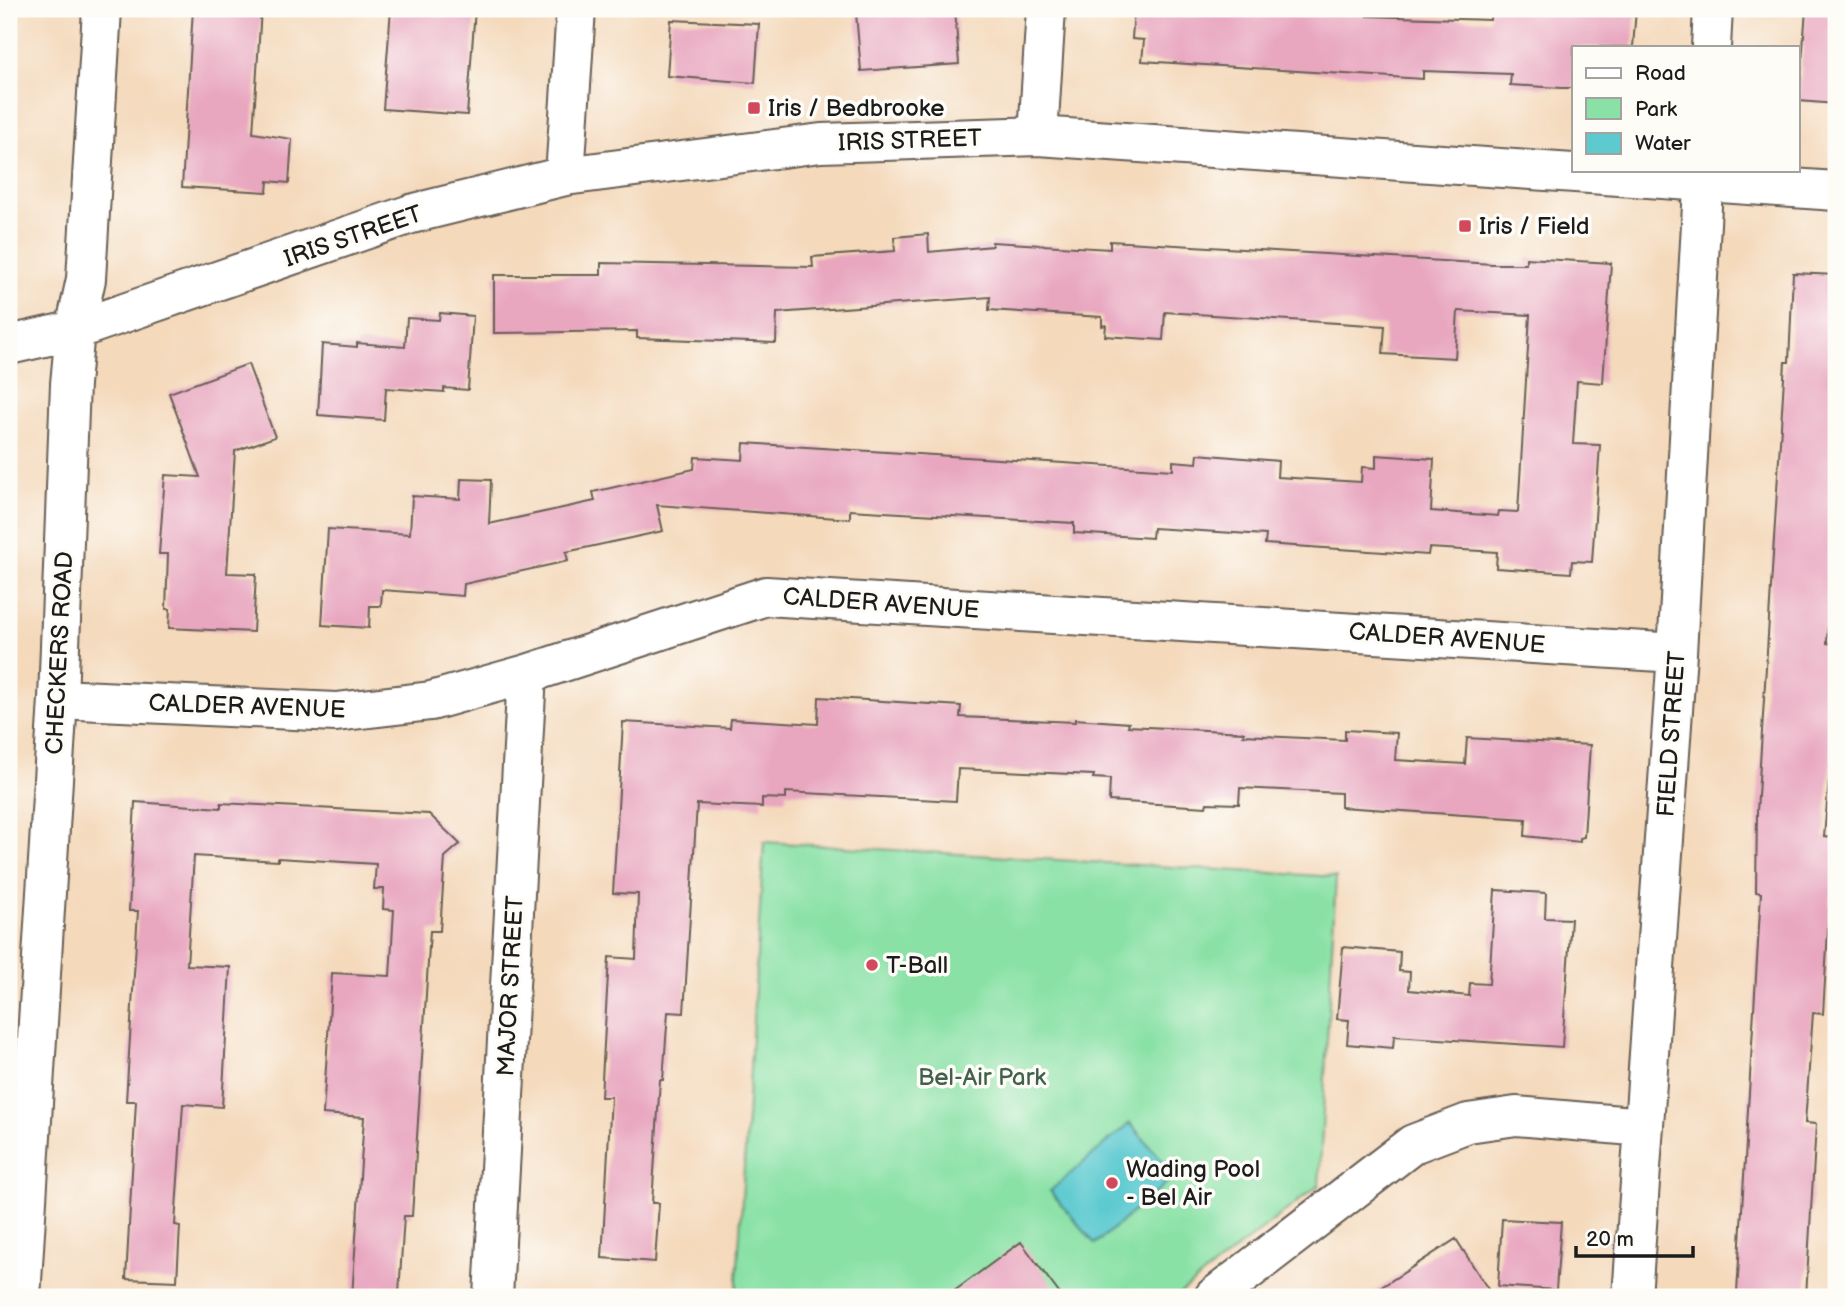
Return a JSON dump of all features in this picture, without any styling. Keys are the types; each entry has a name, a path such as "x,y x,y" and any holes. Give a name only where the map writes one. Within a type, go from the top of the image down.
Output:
{"street":[{"name":"CHECKERS ROAD","path":"21,1297 58,699 70,384 75,330 86,279 102,9"},
{"path":"565,176 576,9"},
{"path":"1038,136 1045,9"},
{"path":"1711,46 1713,9"},
{"name":"IRIS STREET","path":"9,345 75,330 411,214 565,176 821,143 1038,136 1572,167"},
{"name":"IRIS STREET","path":"1653,172 1704,175 1836,191"},
{"name":"FIELD STREET","path":"1632,1297 1677,653 1704,175"},
{"name":"CALDER AVENUE","path":"58,699 336,712 431,701 527,674 766,596 1677,653"},
{"name":"MAJOR STREET","path":"493,1297 527,674"},
{"path":"1214,1297 1413,1144 1468,1122 1516,1116 1644,1127"}],"green space":[{"name":"Bel-Air Park","path":"764,842 1336,877 1319,1185 1175,1297 736,1297"}],"water":[{"name":"Wading Pool - Bel Air","path":"1130,1123 1175,1176 1095,1244 1050,1191"}],"building":[{"path":"193,9 261,9 253,133 292,139 289,183 268,181 267,192 182,187"},
{"path":"391,9 475,9 467,115 383,109"},
{"path":"955,9 959,64 861,71 856,13"},
{"path":"1134,9 1368,9 1367,16 1490,20 1491,9 1636,9 1633,46 1572,46 1572,88 1510,85 1511,74 1423,71 1423,79 1142,61 1144,40 1132,39"},
{"path":"1806,9 1836,9 1836,104 1800,101"},
{"path":"671,20 759,24 755,83 667,76"},
{"path":"928,234 929,252 992,246 992,242 1110,249 1110,241 1493,264 1526,264 1526,258 1611,263 1603,383 1577,381 1573,444 1600,445 1592,562 1572,561 1571,573 1496,568 1497,552 1429,548 1428,555 1265,544 1266,535 1153,528 1152,538 1074,533 1074,523 850,510 850,519 657,505 663,531 566,552 568,561 464,584 463,596 382,590 381,606 370,606 369,628 322,625 328,529 410,534 412,496 460,499 461,479 491,480 489,524 595,501 593,492 694,469 695,457 743,460 744,443 1173,470 1173,461 1197,463 1198,454 1278,461 1277,477 1361,482 1362,467 1376,468 1376,455 1434,459 1431,511 1498,516 1499,511 1518,512 1530,315 1458,311 1455,358 1383,354 1385,326 1165,312 1163,340 1105,336 1106,325 1102,326 1102,317 989,310 990,297 777,313 776,343 637,338 637,331 494,333 494,275 601,275 601,263 813,267 812,257 895,251 894,237"},
{"path":"1793,273 1836,275 1836,529 1833,528 1827,643 1836,644 1836,701 1824,837 1836,838 1836,897 1830,897 1823,1014 1813,1013 1805,1123 1816,1124 1806,1297 1737,1293 1761,893 1756,892 1757,812"},
{"path":"440,313 473,316 468,390 444,388 444,392 386,388 384,420 318,415 322,344 357,347 357,343 405,347 407,318 439,320"},
{"path":"248,364 275,437 235,451 227,573 256,574 253,632 169,628 170,609 166,609 168,554 159,554 165,475 200,477 169,393"},
{"path":"819,697 961,706 960,717 1075,722 1075,719 1129,723 1128,726 1244,732 1243,735 1345,740 1345,730 1397,733 1395,760 1465,764 1467,738 1590,745 1584,837 1580,838 1580,842 1525,836 1526,819 1341,807 1341,793 1240,788 1239,804 1207,803 1206,807 1109,801 1110,779 1093,778 1094,775 958,769 956,801 786,792 786,799 762,798 762,807 697,804 684,1013 668,1012 663,1080 660,1080 652,1203 659,1203 655,1262 602,1258 611,1097 601,1097 609,957 636,959 638,894 613,893 623,722 730,728 731,719 818,724"},
{"path":"135,802 221,808 221,803 429,814 460,844 445,857 440,931 430,931 412,1216 404,1216 399,1294 392,1294 392,1297 352,1297 364,1117 323,1114 332,973 390,976 394,910 383,909 384,889 374,889 376,864 278,858 278,861 194,856 187,965 230,967 222,1107 183,1104 175,1225 180,1226 177,1281 126,1279 136,1101 126,1101 138,911 129,911"},
{"path":"1495,890 1546,893 1545,918 1571,919 1562,1047 1394,1036 1393,1048 1347,1044 1349,1020 1337,1019 1343,947 1400,952 1399,971 1410,972 1409,990 1469,996 1470,983 1489,984"},
{"path":"1502,1219 1561,1222 1556,1290 1498,1286"},
{"path":"1456,1239 1493,1297 1366,1297"},
{"path":"1021,1242 1062,1297 946,1297"}],"place":[{"name":"Iris / Bedbrooke","path":"754,108"},
{"name":"Iris / Field","path":"1465,226"},
{"name":"T-Ball","path":"872,965"},
{"name":"Wading Pool - Bel Air","path":"1112,1183"}]}
